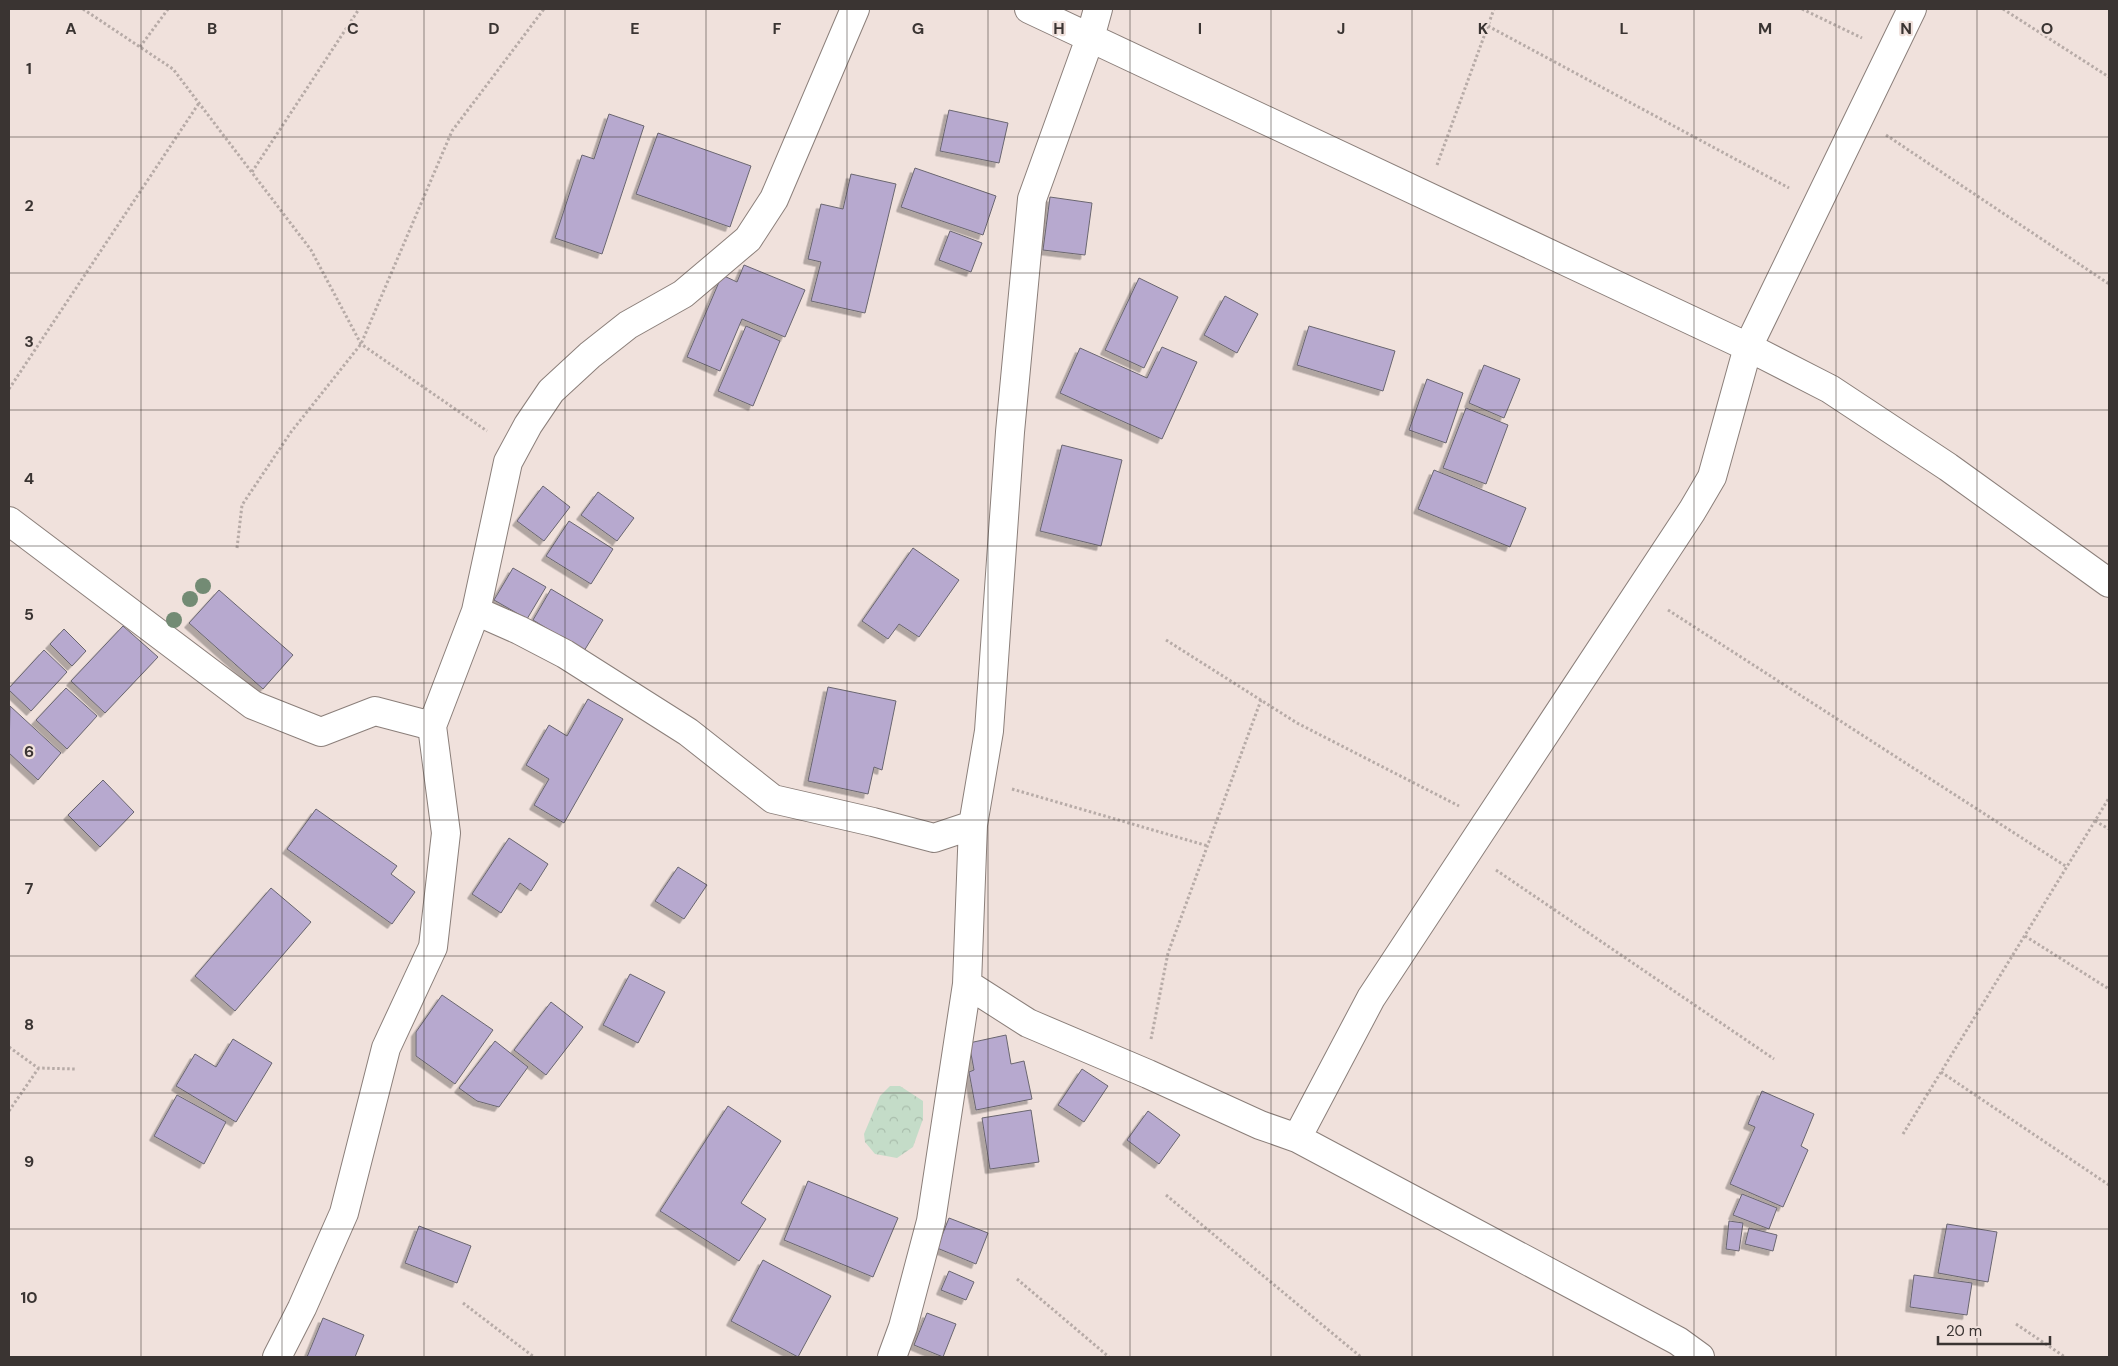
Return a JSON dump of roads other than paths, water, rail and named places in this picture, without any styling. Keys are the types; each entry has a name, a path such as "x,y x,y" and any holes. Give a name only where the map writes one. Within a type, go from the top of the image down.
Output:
{"street":[{"path":"277,1357 302,1308 344,1213 386,1048 433,947 446,833 432,726 476,612 508,462 528,425 551,391 590,355 628,325 683,294 748,239 774,199 855,9"},
{"path":"1029,9 1748,347 1830,389 1948,467 2109,583"},
{"path":"892,1357 903,1327 931,1220 967,984 973,826 989,732 1010,432 1032,200 1090,38 1098,9"},
{"path":"1297,1138 1371,998 1687,519 1712,477 1748,347 1912,9"},
{"path":"9,521 253,705 321,732 376,711 432,726"},
{"path":"476,612 519,630 565,654 688,732 772,799 934,838 973,826"},
{"path":"967,984 1028,1023 1148,1074 1260,1125 1297,1138 1678,1341 1700,1357"}]}
